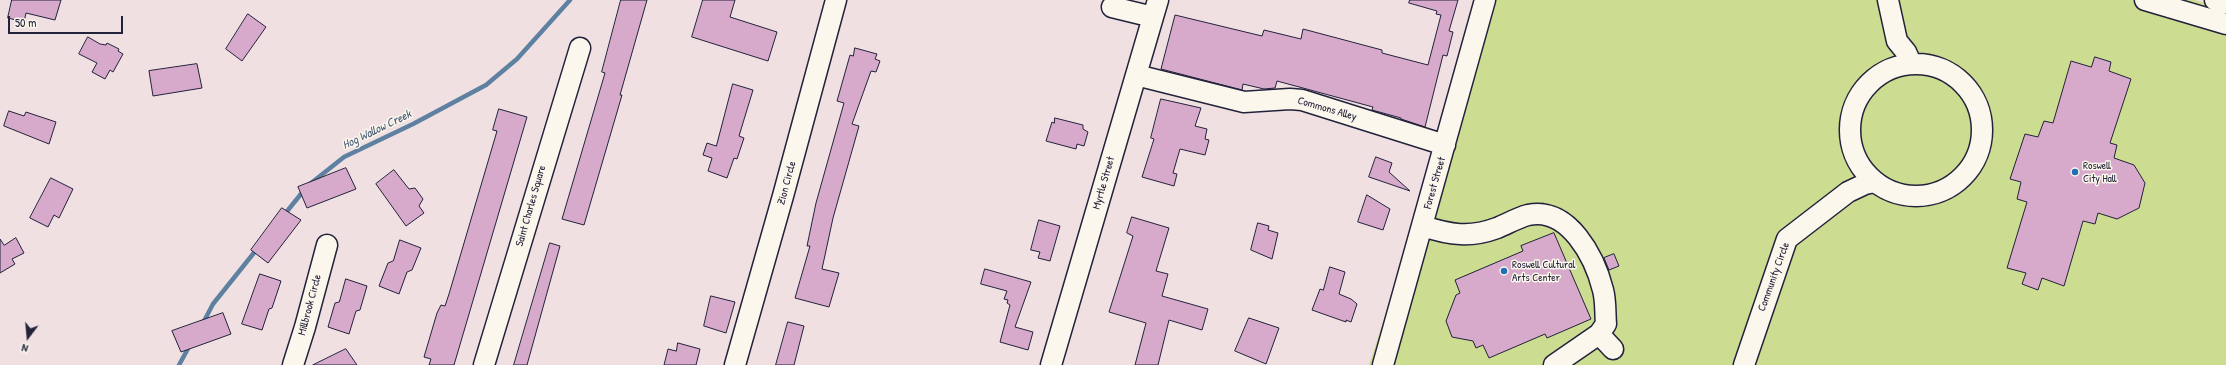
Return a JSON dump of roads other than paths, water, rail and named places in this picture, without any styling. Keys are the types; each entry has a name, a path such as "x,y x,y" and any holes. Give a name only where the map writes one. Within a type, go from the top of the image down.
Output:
{"street":[{"name":"Zion Circle","path":"735,365 784,196 836,0"},
{"name":"Forest Street","path":"1383,365 1485,0"},
{"path":"1888,0 1897,41 1893,54 1904,65"},
{"path":"2145,0 2226,24"},
{"path":"2216,0 2226,3"},
{"path":"1112,6 1156,9"},
{"name":"Myrtle Street","path":"1051,365 1156,9"},
{"name":"Saint Charles Square","path":"484,365 580,48"},
{"path":"1926,64 1949,72 1968,87 1979,108 1983,132 1977,156 1964,176 1944,190 1921,196 1896,194 1875,182 1860,167 1851,144 1850,118 1859,94 1877,75 1904,65 1926,64"},
{"name":"Commons Alley","path":"1136,75 1244,102 1290,99 1302,100 1445,145"},
{"name":"Community Circle","path":"1848,192 1860,167"},
{"name":"Community Circle","path":"1744,365 1787,239 1848,192 1865,184 1875,182"},
{"path":"1423,226 1439,232 1467,236 1496,228 1529,215 1550,216 1568,226 1585,247 1603,291 1606,324 1599,334 1564,362"},
{"name":"Millbrook Circle","path":"292,365 305,327 327,245"},
{"path":"1599,334 1612,349"}],"waterway":[{"name":"Hog Wallow Creek","path":"310,184 344,157 413,124 486,85 517,59 570,0"},
{"name":"Hog Wallow Creek","path":"284,215 305,189"},
{"name":"Hog Wallow Creek","path":"203,323 213,304 257,249"},
{"name":"Hog Wallow Creek","path":"179,365 190,345"}],"place":[{"name":"Roswell City Hall","path":"2075,172"},
{"name":"Roswell Cultural Arts Center","path":"1504,271"}]}
